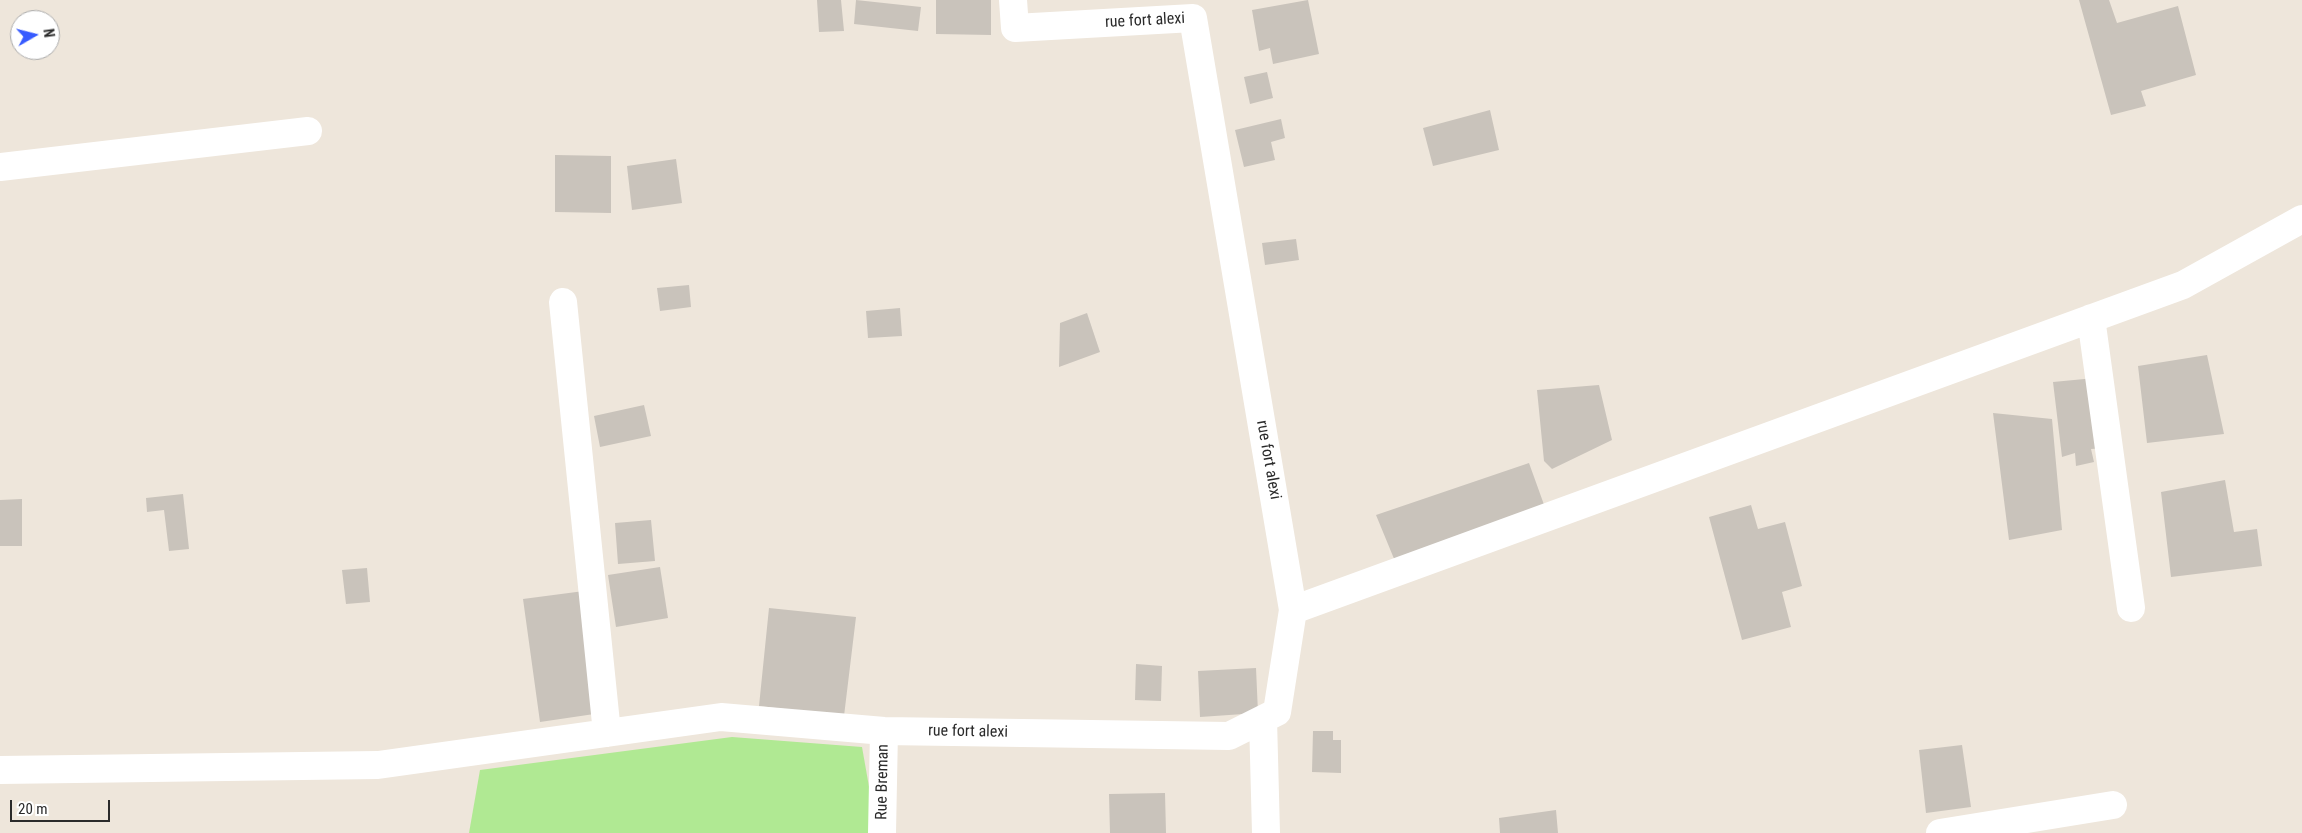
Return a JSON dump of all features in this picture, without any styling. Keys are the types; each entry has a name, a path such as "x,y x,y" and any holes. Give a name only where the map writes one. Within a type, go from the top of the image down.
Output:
{"street":[{"name":"rue fort alexi","path":"0,770 378,764 721,717 884,731 1228,736 1276,712 1293,610 1193,18 1015,28 1013,0"},
{"path":"0,167 308,131"},
{"path":"1293,610 2183,285 2302,219"},
{"path":"563,302 607,733"},
{"path":"2091,318 2131,608"},
{"path":"1263,719 1266,833"},
{"name":"Rue Breman","path":"882,833 884,731"},
{"path":"1940,833 2113,805"}],"green space":[{"path":"732,737 862,747 874,815 873,833 469,833 480,770"}],"building":[{"path":"817,0 841,0 844,31 819,32"},
{"path":"856,0 921,7 918,31 854,24"},
{"path":"936,0 991,0 991,35 936,34"},
{"path":"1308,0 1319,54 1273,64 1270,48 1259,51 1252,10"},
{"path":"2079,0 2109,0 2117,23 2178,6 2196,75 2141,91 2146,106 2111,115"},
{"path":"1267,72 1273,98 1250,104 1244,77"},
{"path":"1490,110 1499,150 1433,166 1423,128"},
{"path":"1281,119 1285,138 1271,142 1275,160 1244,167 1235,130"},
{"path":"555,155 611,156 611,213 555,212"},
{"path":"676,159 682,203 632,210 627,166"},
{"path":"1296,239 1299,260 1265,265 1262,243"},
{"path":"689,285 691,307 660,311 657,288"},
{"path":"900,308 902,336 868,338 866,311"},
{"path":"1087,313 1100,352 1059,367 1060,323"},
{"path":"2207,355 2224,434 2147,443 2138,366"},
{"path":"2095,378 2106,448 2091,449 2094,462 2076,466 2075,453 2062,457 2053,382"},
{"path":"1599,385 1612,440 1552,469 1544,461 1537,390"},
{"path":"644,405 651,436 600,447 594,416"},
{"path":"1993,413 2052,419 2062,530 2009,540"},
{"path":"1529,463 1547,513 1397,566 1376,515"},
{"path":"2225,480 2234,532 2257,529 2262,566 2171,577 2161,492"},
{"path":"183,494 189,549 169,551 164,510 147,512 146,498"},
{"path":"22,499 22,546 0,546 0,500"},
{"path":"1751,505 1758,529 1785,522 1802,586 1782,592 1791,627 1742,640 1709,517"},
{"path":"651,520 655,561 618,564 615,523"},
{"path":"660,567 668,618 616,627 608,575"},
{"path":"367,568 370,602 346,604 342,570"},
{"path":"584,591 601,713 540,722 523,599"},
{"path":"769,608 856,617 844,716 759,706"},
{"path":"1136,664 1162,666 1161,701 1135,700"},
{"path":"1256,668 1258,713 1200,717 1198,671"},
{"path":"1313,731 1333,731 1333,740 1341,740 1341,773 1312,772"},
{"path":"1962,745 1971,807 1926,813 1919,750"},
{"path":"1165,793 1166,833 1110,833 1109,794"},
{"path":"1556,810 1558,833 1500,833 1499,818"}]}
